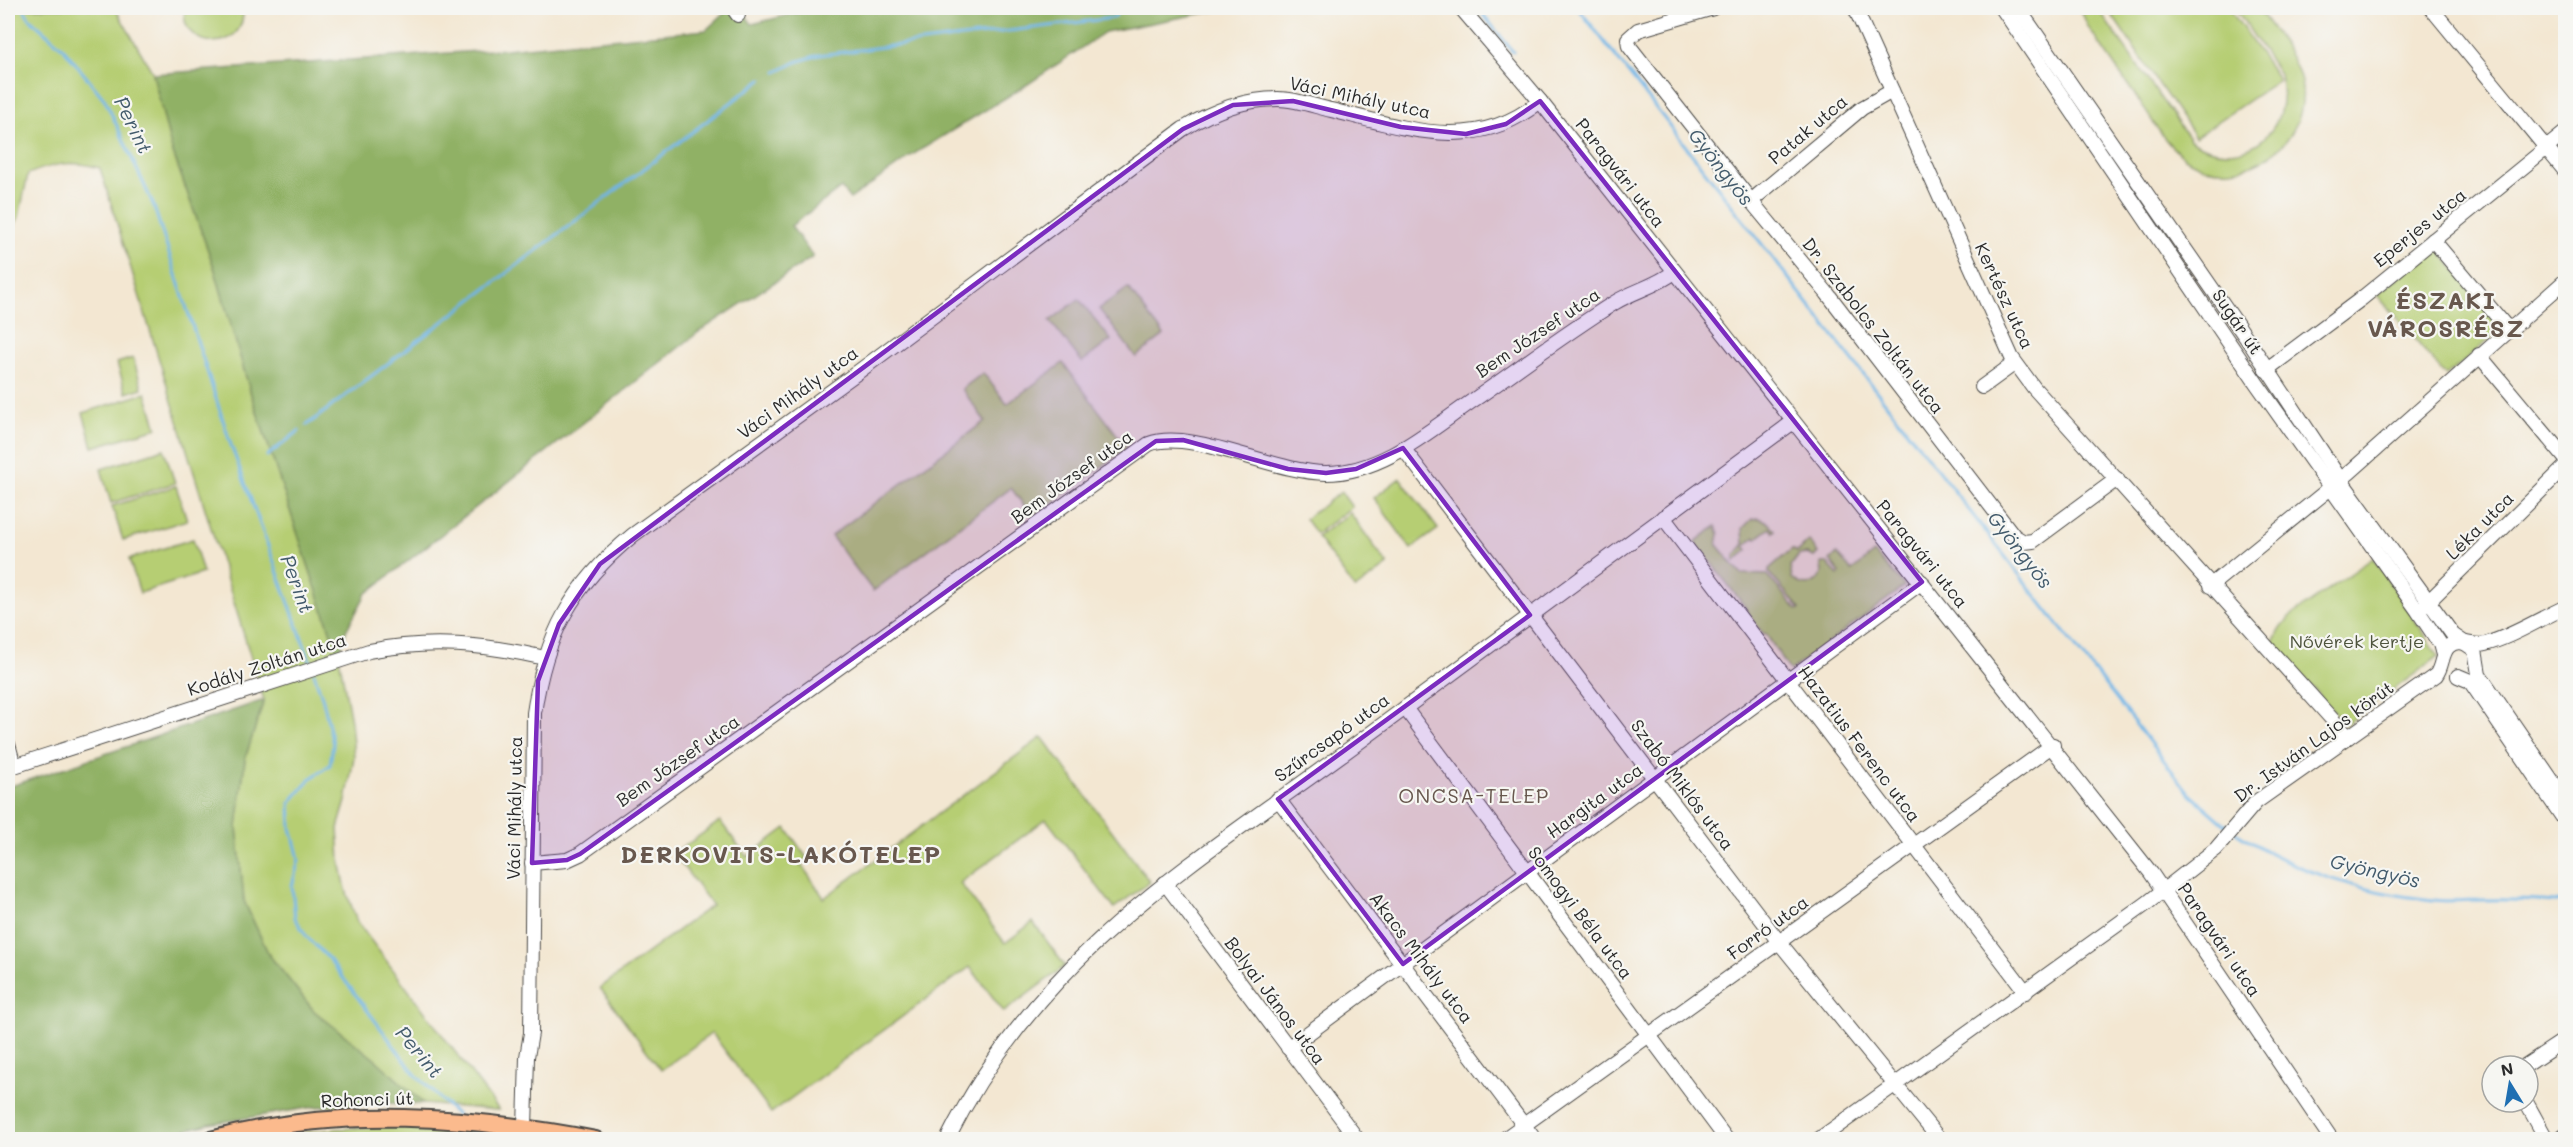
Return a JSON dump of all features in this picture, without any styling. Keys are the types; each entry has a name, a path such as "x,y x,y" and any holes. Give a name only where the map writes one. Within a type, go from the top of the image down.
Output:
{"main road":[{"name":"Rohonci út","path":"211,1140 272,1127 327,1120 378,1117 426,1118 503,1125 597,1140"}],"street":[{"name":"Paragvári utca","path":"1461,8 1540,101 1793,422 2053,745 2164,890 2332,1140"},
{"name":"Dr. Szabolcs Zoltán utca","path":"1713,8 1638,30 1628,39 1632,51 1827,293 2014,536 2024,542 2032,542 2117,479"},
{"name":"Kertész utca","path":"1855,8 2003,342 2015,363 2034,388 2210,586 2348,737"},
{"name":"Sugár út","path":"2002,8 2335,484 2440,644 2443,658"},
{"name":"Sugár út","path":"2018,8 2266,370 2335,484 2430,602 2453,635 2466,643"},
{"path":"2431,8 2565,172"},
{"name":"Patak utca","path":"1751,201 1862,108 1892,91"},
{"name":"Váci Mihály utca","path":"525,1128 527,1057 531,1033 534,712 538,681 545,658 559,624 583,582 626,541 1193,123 1233,105 1280,99 1401,127 1443,134 1466,134 1506,124 1524,115 1540,101"},
{"name":"Eperjes utca","path":"2266,370 2361,299 2565,132"},
{"path":"2433,240 2508,329"},
{"name":"Bem József utca","path":"532,863 567,861 580,854 1149,444 1164,439 1183,440 1288,469 1326,473 1356,469 1403,448 1615,303 1664,280 1674,272"},
{"path":"2210,586 2335,484 2565,280"},
{"path":"2479,356 2565,459"},
{"path":"1982,387 2015,363"},
{"name":"Szűrcsapó utca","path":"947,1140 987,1070 1032,1008 1091,947 1165,883 1793,422"},
{"name":"Szabó Miklós utca","path":"1403,448 1779,942 1940,1140"},
{"name":"Léka utca","path":"2418,611 2430,602 2565,466"},
{"name":"Hazatius Ferenc utca","path":"1663,517 2026,992"},
{"name":"Hargita utca","path":"1288,1048 1922,582"},
{"path":"2565,607 2495,641 2482,645 2452,644 2443,658 2446,670 2470,681 2565,822"},
{"path":"2436,675 2470,674 2484,650 2495,641"},
{"name":"Kodály Zoltán utca","path":"11,767 369,651 422,643 480,645 545,658"},
{"path":"2466,643 2475,650 2479,674 2565,801"},
{"name":"Dr. István Lajos körút","path":"1818,1140 2026,992 2164,890 2216,849 2240,818 2256,802 2436,675 2443,658"},
{"name":"Somogyi Béla utca","path":"1405,708 1727,1140"},
{"path":"8,744 11,767"},
{"name":"Forró utca","path":"1503,1140 2053,745"},
{"name":"Akacs Mihály utca","path":"1278,799 1535,1140"},
{"name":"Bolyai János utca","path":"1165,883 1358,1140"},
{"path":"2540,1056 2565,1039"},
{"path":"2533,1114 2547,1140"},
{"path":"2558,1140 2565,1134"}],"highlighted area":[{"path":"1293,101 1401,127 1466,134 1506,124 1540,101 1922,582 1403,964 1278,799 1530,615 1403,448 1356,469 1326,473 1288,469 1183,440 1156,441 580,854 567,860 532,863 538,681 559,624 600,564 1183,129 1233,105"}],"green space":[{"path":"8,8 115,8 153,73 171,147 214,267 251,394 339,657 351,721 354,757 346,801 338,828 340,861 346,890 357,922 499,1110 424,1104 377,1061 314,1011 269,955 244,901 237,827 245,759 264,700 100,168 72,163 47,167 28,174 19,217 8,237 8,98 12,97 8,95"},
{"path":"185,8 243,8 241,24 234,34 224,40 212,42 201,39 191,32 185,22"},
{"path":"730,8 740,8 752,24 817,8 1230,8 1105,32 1028,84 917,152 850,199 841,188 791,226 813,257 700,331 366,594 346,631 339,657 251,394 214,267 171,147 153,74 506,49 706,30"},
{"path":"2080,8 2100,8 2104,18 2190,140 2209,149 2228,152 2245,149 2260,142 2272,130 2283,96 2280,75 2235,8 2258,8 2289,53 2298,72 2302,104 2296,124 2285,142 2270,156 2252,165 2231,170 2210,169 2190,161 2174,149 2162,134 2088,27"},
{"path":"2107,8 2229,8 2279,80 2195,137"},
{"path":"2435,246 2504,327 2446,376 2377,295"},
{"path":"1128,288 1164,335 1136,357 1099,309"},
{"path":"1079,299 1111,340 1082,362 1050,321"},
{"path":"133,358 142,388 126,393 117,363"},
{"path":"1063,363 1127,448 1033,517 1011,488 873,591 831,536 985,421 962,389 983,373 1007,404"},
{"path":"146,393 157,428 93,447 83,413"},
{"path":"164,449 175,483 111,503 101,469"},
{"path":"1400,478 1438,529 1411,549 1374,498"},
{"path":"176,486 187,520 123,540 112,506"},
{"path":"1341,492 1352,507 1316,534 1305,519"},
{"path":"1350,513 1388,565 1355,589 1317,537"},
{"path":"1759,518 1775,530 1773,532 1770,528 1757,538 1755,537 1745,546 1748,550 1735,561 1735,555 1744,544 1743,528 1752,519"},
{"path":"1716,526 1719,534 1717,545 1741,574 1767,575 1797,610 1800,609 1769,573 1769,569 1792,549 1797,552 1809,541 1818,553 1814,557 1807,554 1799,555 1790,567 1792,578 1800,584 1808,585 1815,581 1822,574 1821,564 1823,563 1827,563 1838,575 1840,573 1830,560 1837,554 1852,571 1874,553 1905,586 1790,671 1766,634 1764,635 1695,542"},
{"path":"193,539 203,573 140,593 129,559"},
{"name":"Nővérek kertje","path":"2373,558 2439,656 2345,725 2273,641 2289,617"},
{"path":"264,700 245,759 237,827 244,901 269,955 314,1011 377,1061 424,1104 376,1103 314,1107 209,1124 152,1139 8,1139 8,787"},
{"path":"1042,737 1150,882 1114,908 1046,819 960,883 1005,943 1033,922 1065,966 1004,1012 970,967 771,1113 712,1033 661,1070 600,988 712,905 674,854 720,821 747,857 786,828 807,858 801,864 824,898"},
{"path":"421,1125 496,1130 499,1139 239,1140 338,1129"}],"waterway":[{"name":"Perint","path":"23,8 30,19 63,48 105,100 153,204 231,445 312,666"},
{"path":"777,72 796,62 819,55 1113,18 1116,15 1115,8"},
{"path":"1478,8 1513,52"},
{"name":"Gyöngyös","path":"1578,8 2190,794 2228,827"},
{"path":"307,425 762,79"},
{"path":"267,456 299,431"},
{"name":"Perint","path":"314,673 333,744 330,765 311,778 290,803 291,828 299,859 292,886 295,918 307,937 329,959 415,1074 457,1115"},
{"name":"Gyöngyös","path":"2236,832 2281,859 2305,869 2381,892 2439,901 2533,900 2566,903"},
{"name":"Perint","path":"471,1128 477,1140"}],"district":[{"name":"ÉSZAKI VÁROSRÉSZ","path":"2446,315"},
{"name":"ONCSA-TELEP","path":"1474,796"},
{"name":"DERKOVITS-LAKÓTELEP","path":"781,855"}]}
